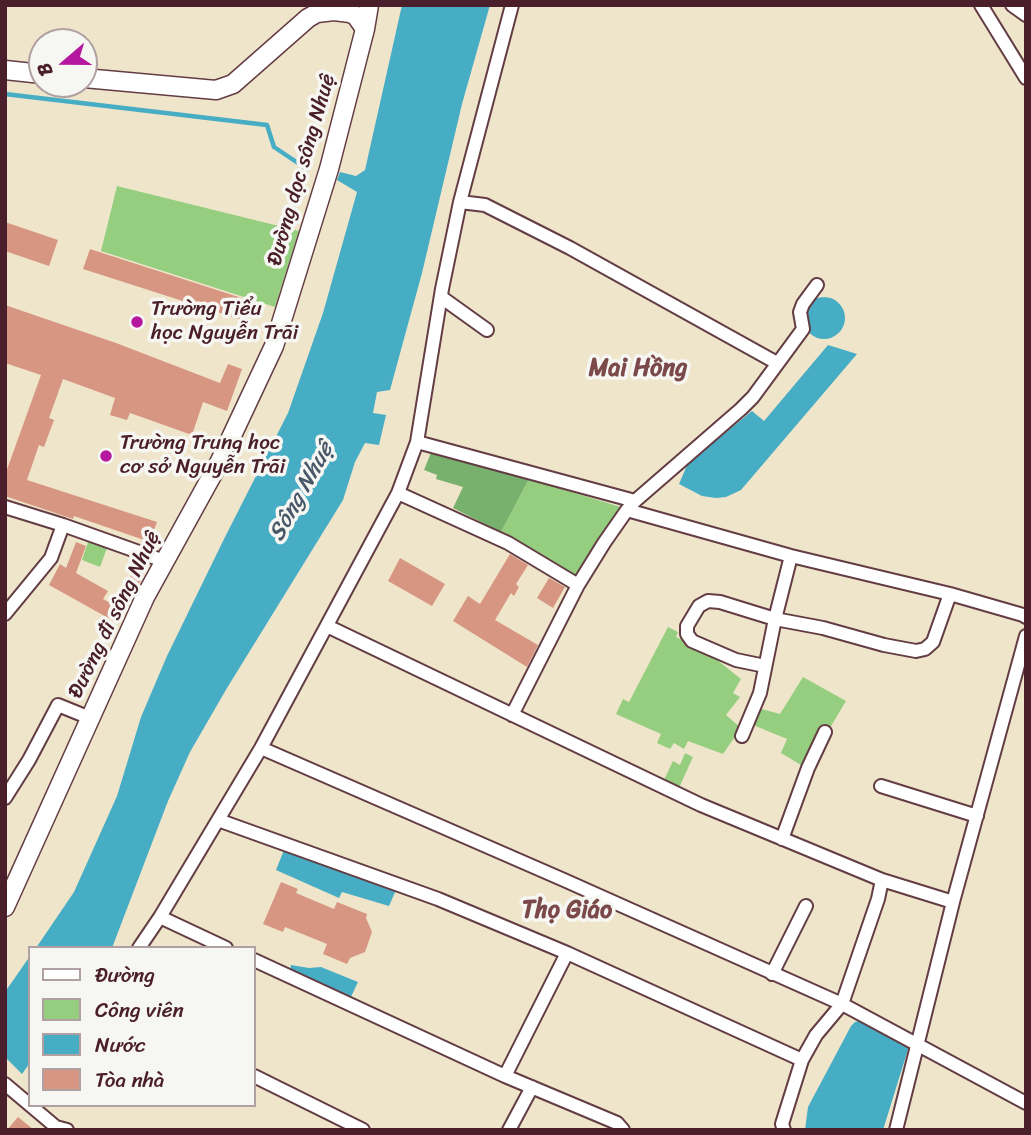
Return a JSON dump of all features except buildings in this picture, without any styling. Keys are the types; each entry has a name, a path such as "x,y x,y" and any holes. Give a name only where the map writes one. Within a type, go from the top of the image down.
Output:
{"street":[{"name":"Đường dọc sông Nhuệ","path":"274,346 329,169 369,5"},
{"path":"140,946 261,748 398,493 417,442 460,202 512,5"},
{"path":"981,5 1026,78"},
{"path":"1012,5 1026,15"},
{"path":"98,79 216,90 233,84 307,18 317,13 350,13 356,16 365,29"},
{"path":"5,70 28,72"},
{"path":"460,202 485,205 570,248 777,363"},
{"path":"512,715 578,584 604,543 631,505 753,397 803,329 800,312 817,285"},
{"path":"441,297 487,330"},
{"name":"Đường đi sông Nhuệ","path":"5,907 145,597 220,461 274,346"},
{"path":"417,442 631,505 791,556 950,594 1026,617"},
{"path":"398,493 508,543 578,584"},
{"path":"5,507 164,561"},
{"path":"5,614 51,558 63,525"},
{"path":"742,736 760,693 791,556"},
{"path":"765,666 736,660 692,641 687,634 687,626 699,606 708,601 720,603 775,619 916,651 925,649 933,642 950,594"},
{"path":"327,626 701,805 882,880 953,902"},
{"path":"896,1130 953,902 1026,636"},
{"path":"5,798 58,705 90,718"},
{"path":"782,839 808,768 825,732"},
{"path":"261,748 842,1004 1026,1102"},
{"path":"881,786 977,816"},
{"path":"218,820 438,899 567,953 802,1060"},
{"path":"784,1130 782,1124 802,1060 816,1035 842,1004 882,880"},
{"path":"772,974 806,906"},
{"path":"160,917 222,946"},
{"path":"505,1076 567,953"},
{"path":"256,961 505,1076 617,1123 623,1130"},
{"path":"256,1077 363,1130"},
{"path":"509,1130 532,1087"},
{"path":"10,1088 28,1101"},
{"path":"35,1107 59,1129"}],"green space":[{"path":"117,186 299,231 275,307 101,251"},
{"path":"432,450 529,479 501,532 453,508 463,487 436,479 437,475 424,470"},
{"path":"529,479 624,508 578,578 501,532"},
{"path":"88,542 107,548 100,567 82,560"},
{"path":"668,627 678,632 676,637 707,652 741,679 733,693 740,697 726,715 741,728 723,754 688,741 684,749 674,743 670,749 657,743 661,734 616,714 623,699 629,702"},
{"path":"803,677 846,701 806,768 781,753 787,739 753,725 758,708 780,714"},
{"path":"685,753 693,757 678,790 663,782 673,761 680,765"}],"water":[{"name":"Sông Nhuệ","path":"402,5 490,5 462,104 422,273 390,390 377,392 373,413 386,415 379,445 365,443 355,462 343,500 190,752 168,801 113,946 37,946 74,892 117,796 141,717 167,656 288,413 323,313 357,192 337,180 340,172 356,176 365,170"},
{"path":"824,297 839,303 845,318 839,333 824,339 809,333 803,318 809,303"},
{"path":"828,345 857,354 741,490 716,498 702,496 679,484 688,463 752,411 764,421"},
{"path":"284,850 396,890 389,906 342,892 339,898 276,870"},
{"path":"28,959 28,1066 22,1074 5,1057 5,992"},
{"path":"291,965 321,967 358,982 349,1001 289,975"},
{"path":"860,1021 910,1043 883,1130 805,1130 808,1107 851,1026"}],"waterway":[{"path":"5,94 267,125 274,147 307,169"}],"place":[{"name":"Trường Tiểu học Nguyễn Trãi","path":"137,322"},
{"name":"Trường Trung học cơ sở Nguyễn Trãi","path":"106,456"}],"district":[{"name":"Mai Hồng","path":"638,369"},
{"name":"Thọ Giáo","path":"567,911"}]}
